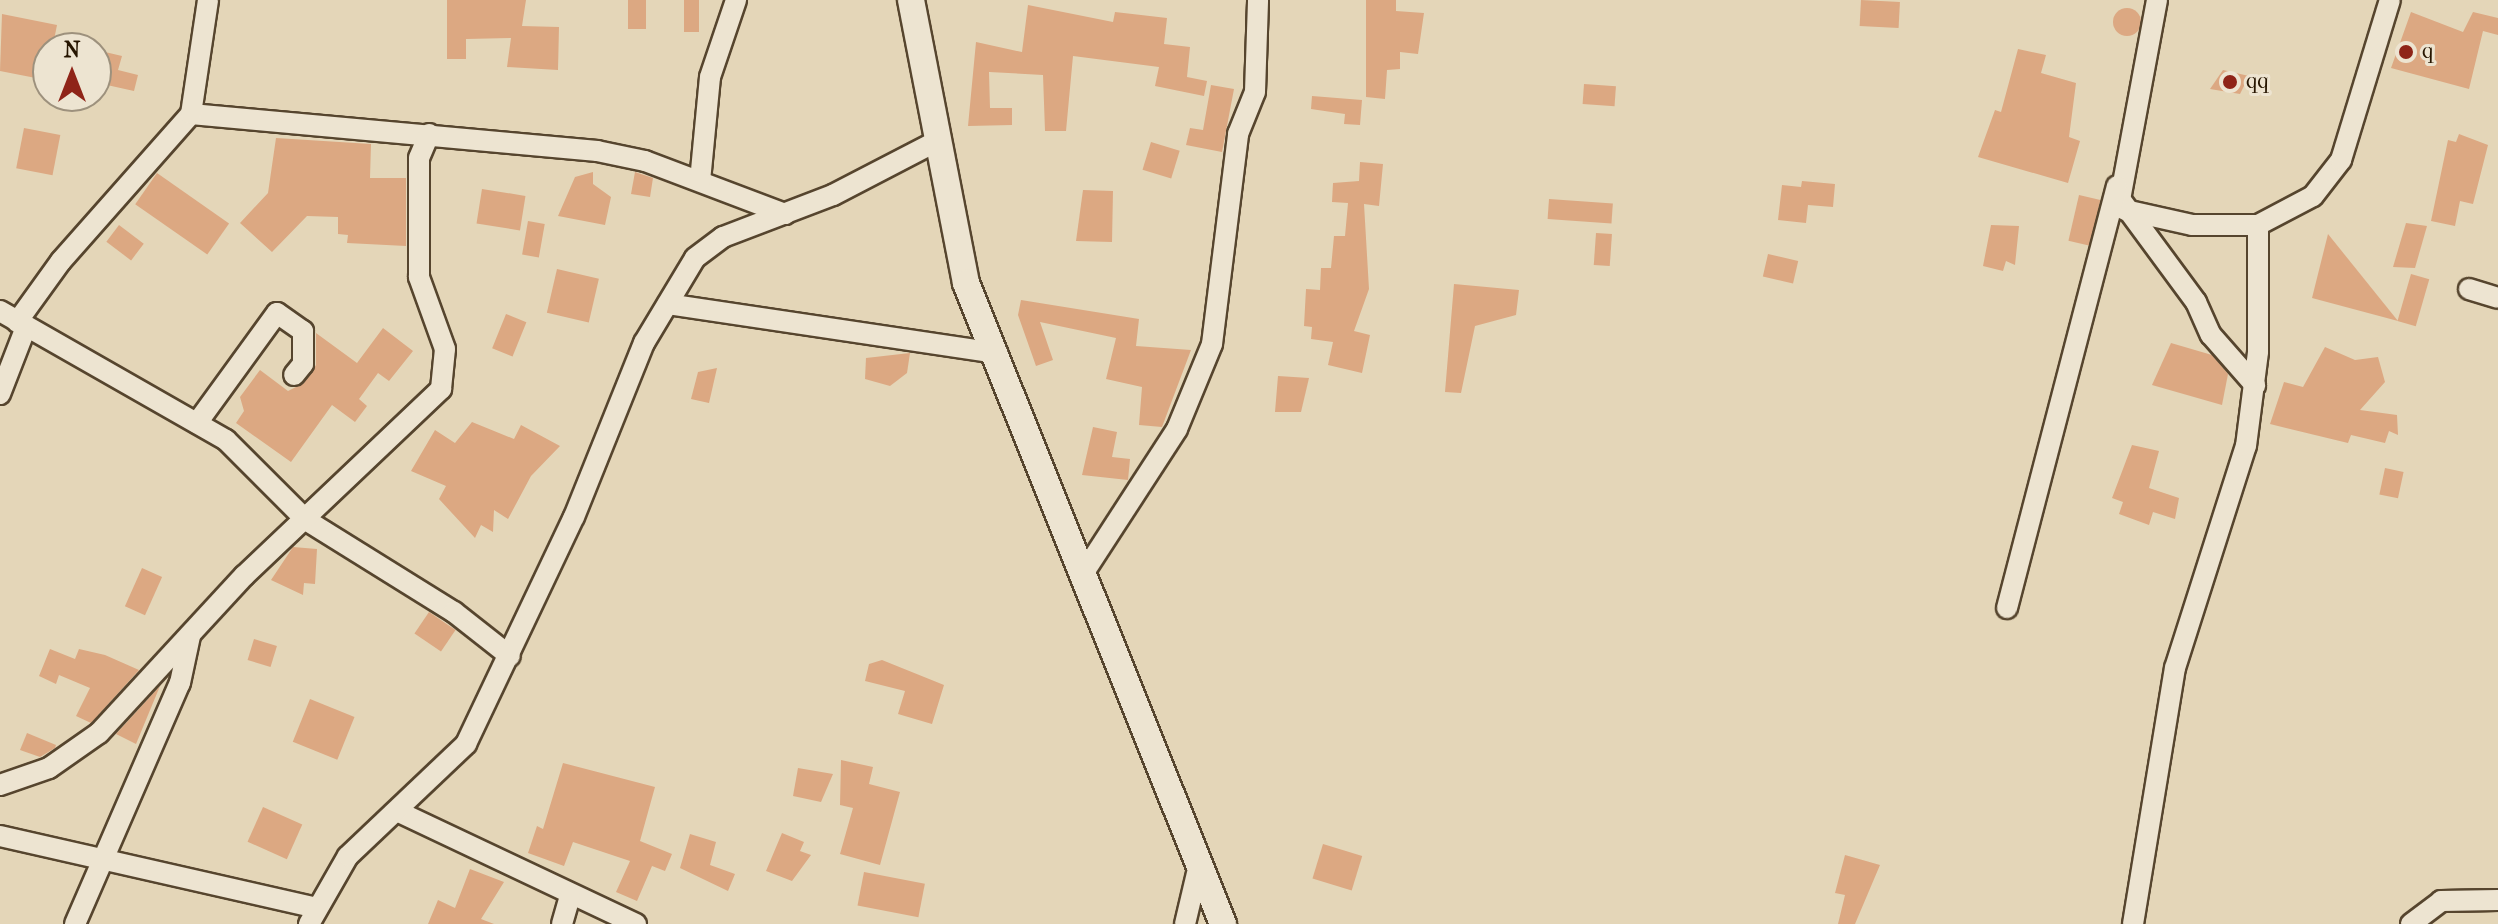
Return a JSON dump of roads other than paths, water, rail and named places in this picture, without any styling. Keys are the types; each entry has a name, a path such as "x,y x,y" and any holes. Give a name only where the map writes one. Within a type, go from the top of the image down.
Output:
{"street":[{"path":"0,394 14,320 61,261 191,114 208,0"},
{"path":"700,181 710,77 736,0"},
{"path":"911,0 966,283 997,353 1081,577 1223,924"},
{"path":"1081,577 1177,429 1214,337 1238,134 1255,92 1258,0"},
{"path":"2007,608 2117,186 2157,0"},
{"path":"2125,210 2192,225 2258,225 2330,179 2390,0"},
{"path":"191,114 597,151 700,181 785,214"},
{"path":"0,785 82,747 445,380 445,349 419,277 419,154 429,134"},
{"path":"0,836 101,856 312,916 348,856 401,813 466,744 510,656 644,343 703,249 785,214 937,141"},
{"path":"2117,186 2125,210 2255,385"},
{"path":"2133,924 2175,668 2228,519 2255,385 2258,225"},
{"path":"2469,289 2498,298"},
{"path":"668,304 997,353"},
{"path":"197,423 277,313 303,331 303,364 294,375"},
{"path":"14,320 197,423 250,457 306,520 454,612 510,656"},
{"path":"75,924 101,856 180,683 190,636"},
{"path":"401,813 570,896 636,924"},
{"path":"1185,924 1199,865"},
{"path":"562,924 570,896"},
{"path":"2411,924 2441,901 2498,900"}],"place":[{"name":"q","path":"2406,52"},
{"name":"qq","path":"2230,82"}]}
